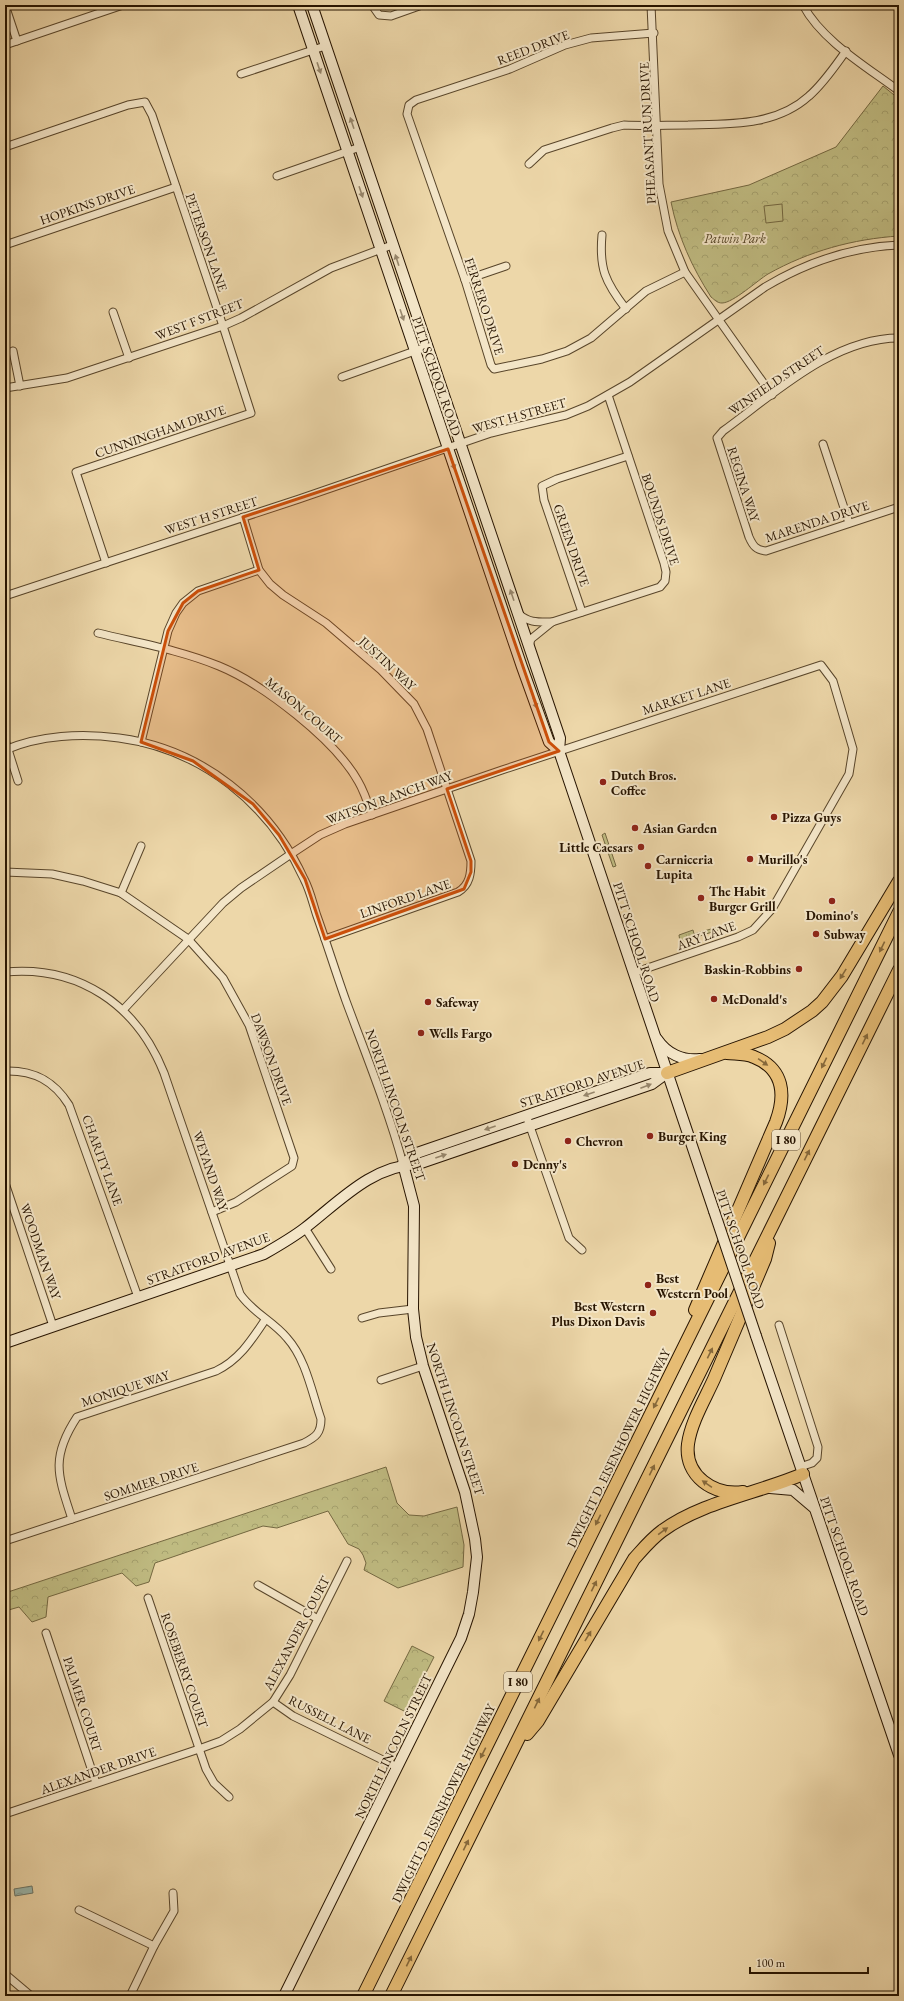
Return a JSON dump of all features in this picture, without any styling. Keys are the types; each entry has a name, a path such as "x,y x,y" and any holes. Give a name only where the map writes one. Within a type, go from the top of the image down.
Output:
{"highway":[{"path":"667,1073 727,1053 786,1029 800,1021 822,1002 842,976 899,881"},
{"name":"DWIGHT D. EISENHOWER HIGHWAY","path":"363,1996 899,912"},
{"name":"I 80","path":"391,1996 899,970"},
{"path":"673,1368 699,1298 776,1122 782,1104 782,1088 777,1076 767,1064 754,1056 741,1053 727,1053"},
{"path":"760,1489 734,1493 724,1492 710,1487 698,1478 691,1464 688,1444 700,1410 765,1259 772,1227"},
{"path":"513,1750 538,1721 622,1578 647,1544 662,1531 681,1519 760,1489 802,1470"}],"main road":[{"name":"PITT SCHOOL ROAD","path":"298,5 380,250 549,742 559,752"},
{"name":"PITT SCHOOL ROAD","path":"312,5 426,347 560,738 559,752 633,973 899,1755"},
{"path":"654,1033 658,1041 667,1050 684,1059 693,1060 714,1057"},
{"name":"STRATFORD AVENUE","path":"403,1164 416,1153 526,1115 650,1073 667,1073"},
{"name":"STRATFORD AVENUE","path":"5,1343 264,1254 287,1242 356,1186 385,1170 403,1164 418,1164 530,1126 652,1084 667,1073"},
{"name":"NORTH LINCOLN STREET","path":"284,1996 461,1638 470,1607 477,1557 470,1507 423,1366 413,1309 415,1212 403,1164"},
{"path":"760,1489 793,1490 803,1497 815,1509"}],"street":[{"path":"5,5 17,41"},
{"path":"5,45 108,7 123,5"},
{"path":"372,5 379,15 391,16 422,5"},
{"name":"PHEASANT RUN DRIVE","path":"651,5 654,33 659,184 668,231 685,272 772,395"},
{"path":"803,5 816,25 846,51 899,92"},
{"name":"REED DRIVE","path":"423,96 439,93 510,69 565,45 591,38 654,33"},
{"path":"241,74 325,46"},
{"path":"529,164 544,150 624,125 741,124 768,119 790,109 809,96 824,80 846,51"},
{"name":"FERRERO DRIVE","path":"423,96 409,106 407,114 465,280 491,365 494,369 536,360 567,351 591,338 646,291 685,272"},
{"name":"PETERSON LANE","path":"5,147 137,102 146,102 152,115 251,413"},
{"path":"277,176 360,147"},
{"name":"HOPKINS DRIVE","path":"5,245 176,187"},
{"path":"602,235 602,267 612,292 626,309"},
{"name":"WEST F STREET","path":"5,388 67,378 223,326 241,318 331,268 392,245"},
{"name":"WEST H STREET","path":"5,596 448,449 491,433 566,415 608,395 765,287 809,264 850,251 899,245"},
{"path":"465,280 506,266"},
{"path":"113,312 129,358"},
{"name":"WINFIELD STREET","path":"717,438 722,431 814,365 831,356 874,341 899,338"},
{"path":"342,377 426,347"},
{"path":"13,351 20,386"},
{"name":"BOUNDS DRIVE","path":"529,647 531,640 536,634 552,622 660,587 666,581 664,563 608,395"},
{"name":"CUNNINGHAM DRIVE","path":"106,563 76,472 251,413"},
{"name":"REGINA WAY","path":"717,438 749,537"},
{"path":"823,444 850,523"},
{"name":"GREEN DRIVE","path":"582,612 544,500 542,486 557,479 628,456"},
{"name":"MARENDA DRIVE","path":"749,537 753,546 758,550 766,551 899,507"},
{"name":"JUSTIN WAY","path":"243,517 259,570 270,584 283,595 326,623 381,670 414,704 427,729 471,861"},
{"path":"141,742 163,648 168,631 176,613 188,598 198,591 259,570"},
{"name":"BOUNDS DRIVE","path":"518,613 526,620 531,622 552,622"},
{"name":"MASON COURT","path":"98,633 163,648 220,666 257,685 285,706 314,731 350,769 358,781 372,815"},
{"name":"MARKET LANE","path":"559,752 821,665"},
{"name":"ARY LANE","path":"633,973 738,937 753,930 772,909 850,774 852,749 832,682 821,665"},
{"name":"NORTH LINCOLN STREET","path":"7,750 40,740 71,736 109,737 141,742 172,752 193,761 235,788 266,818 291,854 305,879 384,1102 403,1164"},
{"path":"5,740 18,781"},
{"name":"WATSON RANCH WAY","path":"123,1010 223,903 241,888 320,835 372,815 559,752"},
{"path":"121,893 141,846"},
{"name":"LINFORD LANE","path":"325,939 464,889 468,883 471,872 471,861"},
{"name":"DAWSON DRIVE","path":"5,872 52,874 84,881 121,893 188,939 223,978 249,1025 294,1158 292,1166 236,1202 212,1212"},
{"name":"WEYAND WAY","path":"5,972 23,970 46,972 78,981 104,995 123,1010 152,1045 159,1060 240,1294 246,1303 265,1320 277,1328 295,1348 301,1361 321,1419 321,1429 316,1438 304,1443"},
{"name":"CHARITY LANE","path":"5,1071 25,1073 41,1077 61,1092 69,1105 138,1297"},
{"path":"526,1115 569,1238 582,1250"},
{"name":"WOODMAN WAY","path":"5,1183 53,1326"},
{"path":"305,1228 331,1269"},
{"path":"362,1318 379,1313 413,1309"},
{"name":"MONIQUE WAY","path":"72,1519 59,1478 58,1464 62,1447 70,1427 77,1417 216,1371 229,1364 248,1346 265,1320"},
{"path":"779,1325 818,1447 817,1458 802,1470"},
{"path":"381,1380 423,1366"},
{"name":"SOMMER DRIVE","path":"5,1541 304,1443"},
{"name":"ALEXANDER COURT","path":"199,1749 221,1741 240,1729 273,1702 290,1675 347,1561"},
{"path":"258,1585 318,1618"},
{"name":"ROSEBERRY COURT","path":"148,1598 206,1768 214,1783 229,1797"},
{"name":"PALMER COURT","path":"46,1633 96,1783"},
{"name":"RUSSELL LANE","path":"273,1702 293,1716 397,1767"},
{"name":"ALEXANDER DRIVE","path":"5,1814 199,1749"},
{"path":"130,1996 154,1946 174,1911 173,1893"},
{"path":"79,1910 154,1946"},
{"path":"5,1974 31,1996"}],"highlighted area":[{"path":"448,449 549,742 559,751 447,789 471,861 471,872 464,889 325,939 305,879 279,835 253,804 193,761 141,742 168,631 183,603 198,591 259,570 243,517"}],"green space":[{"name":"Patwin Park","path":"883,86 899,99 899,236 848,243 815,253 768,274 727,302 722,303 711,297 686,251 671,202 749,185 836,147"},
{"path":"782,204 783,221 766,223 764,206"},
{"path":"605,833 616,866 613,867 602,835"},
{"path":"721,926 722,929 680,942 679,935 693,930 694,934"},
{"path":"386,1467 397,1503 409,1515 424,1516 457,1507 464,1545 463,1567 398,1588 364,1570 366,1563 363,1555 359,1549 348,1544 328,1511 277,1528 263,1526 155,1563 149,1582 136,1586 122,1573 48,1597 46,1617 32,1622 19,1607 5,1611 5,1593"},
{"path":"412,1646 434,1657 406,1712 384,1701"}],"water":[{"path":"32,1886 33,1893 15,1896 14,1889"}],"place":[{"name":"Dutch Bros. Coffee","path":"603,782"},
{"name":"Pizza Guys","path":"774,817"},
{"name":"Asian Garden","path":"635,828"},
{"name":"Little Caesars","path":"641,847"},
{"name":"Murillo's","path":"750,859"},
{"name":"Carniceria Lupita","path":"648,866"},
{"name":"The Habit Burger Grill","path":"701,898"},
{"name":"Domino's","path":"832,901"},
{"name":"Subway","path":"816,934"},
{"name":"Baskin-Robbins","path":"799,969"},
{"name":"McDonald's","path":"714,999"},
{"name":"Safeway","path":"428,1002"},
{"name":"Wells Fargo","path":"421,1033"},
{"name":"Burger King","path":"650,1136"},
{"name":"Chevron","path":"568,1141"},
{"name":"Denny's","path":"515,1164"},
{"name":"Best Western Pool","path":"648,1285"},
{"name":"Best Western Plus Dixon Davis","path":"653,1313"}]}
